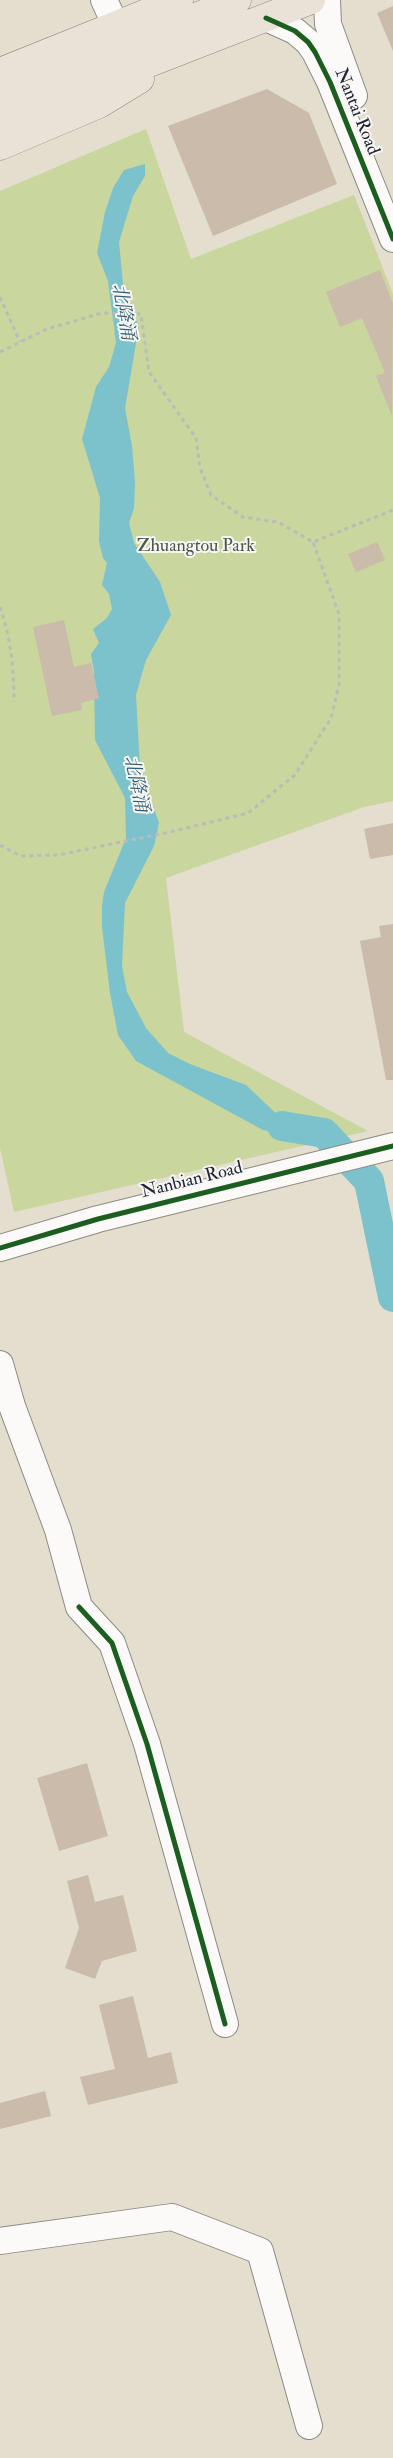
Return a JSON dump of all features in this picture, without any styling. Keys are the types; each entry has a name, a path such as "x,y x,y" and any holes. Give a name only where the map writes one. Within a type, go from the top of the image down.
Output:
{"main road":[{"path":"0,72 179,0"},
{"path":"0,100 237,0"},
{"path":"0,121 311,0"},
{"path":"0,146 99,104 184,49"}],"street":[{"path":"104,0 116,26"},
{"name":"Nantai Road","path":"326,0 326,16 330,33 393,196"},
{"name":"Nantai Road","path":"266,18 295,31 308,42 315,52 330,82 393,239"},
{"name":"Nanbian Road","path":"0,1248 98,1218 393,1146"},
{"path":"0,1364 12,1406 58,1530 79,1607 112,1643 147,1744 225,2024"},
{"path":"0,2241 172,2217 260,2251 309,2426"}],"path":[{"path":"0,297 20,342"},
{"path":"0,352 47,329 102,313 141,314 149,372 196,438 200,468 211,494 243,517 278,522 313,542 339,614 339,684 331,718 295,775 248,813 114,845 58,855 21,856 0,845"},
{"path":"313,542 393,510"},
{"path":"0,607 5,620 14,670 14,702"}],"green space":[{"name":"Zhuangtou Park","path":"146,129 191,259 354,195 393,294 393,801 364,807 166,878 184,1032 368,1131 14,1212 0,1148 0,191"}],"water":[{"path":"145,164 145,176 133,196 119,242 123,284 129,307 139,326 125,408 132,446 135,482 134,508 129,523 134,543 160,582 171,615 146,660 136,695 140,768 159,823 154,846 125,903 122,966 127,992 146,1028 168,1053 190,1064 246,1085 285,1122 324,1133 318,1135 292,1136 263,1130 136,1061 118,1035 110,993 102,927 102,905 104,892 126,838 125,798 95,740 94,672 91,654 99,643 93,629 107,618 112,609 109,594 102,585 107,563 103,558 99,541 100,498 82,439 96,387 109,367 116,343 108,281 97,253 105,212 113,188 124,170"}],"building":[{"path":"393,6 393,51 377,13"},
{"path":"267,89 309,113 337,184 213,236 168,126"},
{"path":"380,270 393,304 392,416 376,376 385,373 362,318 340,327 326,292"},
{"path":"377,542 385,560 356,572 348,554"},
{"path":"64,620 74,667 91,663 99,698 81,703 82,710 52,716 33,627"},
{"path":"393,823 393,855 370,859 364,829"},
{"path":"393,924 393,1080 386,1080 360,941 381,937 379,926"},
{"path":"87,1763 108,1836 59,1851 37,1778"},
{"path":"88,1875 95,1902 123,1895 137,1951 102,1961 95,1979 65,1968 79,1928 67,1881"},
{"path":"133,1996 148,2058 171,2052 178,2083 88,2105 80,2077 115,2069 99,2005"},
{"path":"45,2091 51,2116 0,2129 0,2103"}],"waterway":[{"name":"北降涌","path":"282,1126 324,1133 369,1181 393,1297"}],"cycle path":[{"path":"266,18 295,31 308,42 315,52 330,82 393,239"},
{"path":"0,1248 98,1219 393,1146"},
{"path":"79,1607 112,1643 147,1744 225,2024"}]}
